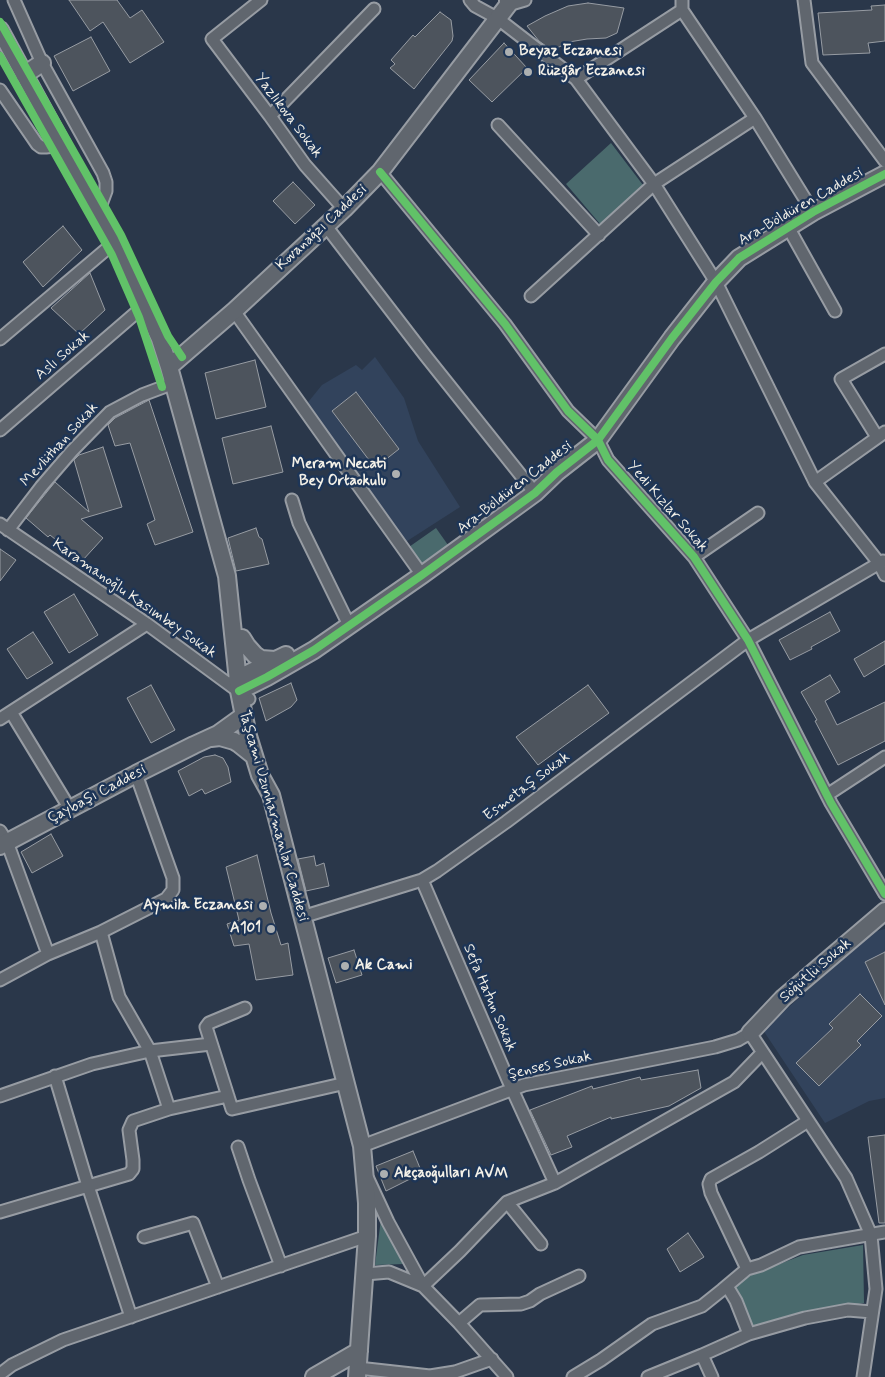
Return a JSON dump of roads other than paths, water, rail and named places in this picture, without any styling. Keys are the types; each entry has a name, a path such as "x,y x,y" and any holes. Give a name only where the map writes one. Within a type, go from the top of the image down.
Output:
{"street":[{"path":"14,0 42,63 104,173 106,191 99,210"},
{"name":"Yazlıkova Sokak","path":"261,0 212,39 305,165 344,209"},
{"path":"470,0 475,6 504,8 525,0"},
{"path":"804,0 812,63 885,161"},
{"path":"576,79 682,5 813,212"},
{"path":"504,8 576,79 654,184 716,282 815,482 882,562 885,575"},
{"name":"Kovanağzı Caddesi","path":"169,367 234,311 326,226 380,172 504,8"},
{"path":"270,116 374,9"},
{"name":"Taşcami Uzunharmanlar Caddesi","path":"1,36 99,210 145,305 162,346 174,383 227,576 243,693 254,756 270,795 362,1146 367,1236 358,1372"},
{"path":"24,74 42,63"},
{"path":"0,90 37,144 46,148 62,145"},
{"path":"531,296 654,184 755,118"},
{"path":"498,125 599,234"},
{"name":"Yedi Kızlar Sokak","path":"380,172 505,324 568,411 598,440 608,460 694,557 748,640 826,795 885,894"},
{"name":"Ara-Böldüren Caddesi","path":"243,693 309,654 535,493 557,472 598,440 672,338 716,282 739,258 813,212 885,174"},
{"path":"326,226 425,355 535,493"},
{"path":"788,227 835,311"},
{"path":"0,339 115,242"},
{"name":"Aslı Sokak","path":"0,430 145,305"},
{"path":"234,311 422,575"},
{"path":"815,482 881,435 841,379 885,354"},
{"name":"Mevlüthan Sokak","path":"4,527 110,412 142,395 174,383"},
{"path":"292,500 299,523 349,625"},
{"path":"694,557 758,513"},
{"name":"Karamanoğlu Kasımbey Sokak","path":"4,527 147,624 243,693"},
{"name":"Esmetaş Sokak","path":"302,917 422,880 437,871 748,640 882,562"},
{"path":"227,576 233,586 237,601 242,638 243,693 270,777 270,795"},
{"path":"0,719 147,624"},
{"name":"Ara-Böldüren Caddesi","path":"243,693 275,660 349,625"},
{"path":"242,638 255,655 261,659 275,660"},
{"name":"Çaybaşı Caddesi","path":"2,839 70,809 226,730 243,693"},
{"name":"Çaybaşı Caddesi","path":"194,745 201,734 243,693"},
{"path":"11,712 70,809"},
{"path":"211,738 220,737 234,741 254,756"},
{"path":"826,795 885,757"},
{"path":"0,980 48,954 101,932 166,899 173,890 173,878 136,774"},
{"path":"2,839 48,954"},
{"name":"Sefa Hatun Sokak","path":"422,880 512,1089 555,1183"},
{"name":"Söğütlü Sokak","path":"750,1033 783,998 885,912"},
{"path":"101,932 120,997 150,1051 169,1109"},
{"path":"245,1008 209,1023 206,1027 232,1109 346,1083"},
{"path":"750,1033 846,1178 871,1235 876,1289 863,1377"},
{"name":"Şenses Sokak","path":"362,1146 512,1089 715,1047 738,1040 750,1033"},
{"path":"0,1096 92,1064 150,1051 211,1044"},
{"path":"423,1286 507,1202 555,1183 734,1082 762,1053"},
{"path":"55,1076 88,1186 131,1317"},
{"path":"0,1212 129,1174 133,1169 129,1130 133,1121 169,1109 228,1096"},
{"path":"746,1269 711,1193 709,1184 711,1179 808,1121"},
{"path":"238,1147 281,1266"},
{"path":"365,1173 388,1222 423,1286 507,1377"},
{"path":"507,1202 542,1244"},
{"path":"144,1237 194,1223 218,1287"},
{"path":"574,1377 652,1324 702,1306 746,1269 761,1265 798,1247 885,1232"},
{"path":"0,1374 12,1365 63,1340 367,1236"},
{"path":"365,1274 389,1272 423,1286"},
{"path":"459,1323 480,1305 521,1304 579,1276"},
{"path":"727,1286 736,1301 749,1334"},
{"path":"648,1377 702,1356 749,1334 805,1318 848,1310 872,1312"},
{"path":"314,1377 359,1351"},
{"path":"702,1356 712,1377"},
{"path":"358,1372 430,1376 455,1372 492,1359"}],"place":[{"name":"Beyaz Eczanesi","path":"509,52"},
{"name":"Rüzgâr Eczanesi","path":"528,72"},
{"name":"Meram Necati Bey Ortaokulu","path":"396,474"},
{"name":"Aymila Eczanesi","path":"263,906"},
{"name":"A101","path":"271,929"},
{"name":"Ak Cami","path":"345,966"},
{"name":"Akçaoğulları AVM","path":"384,1174"}]}
